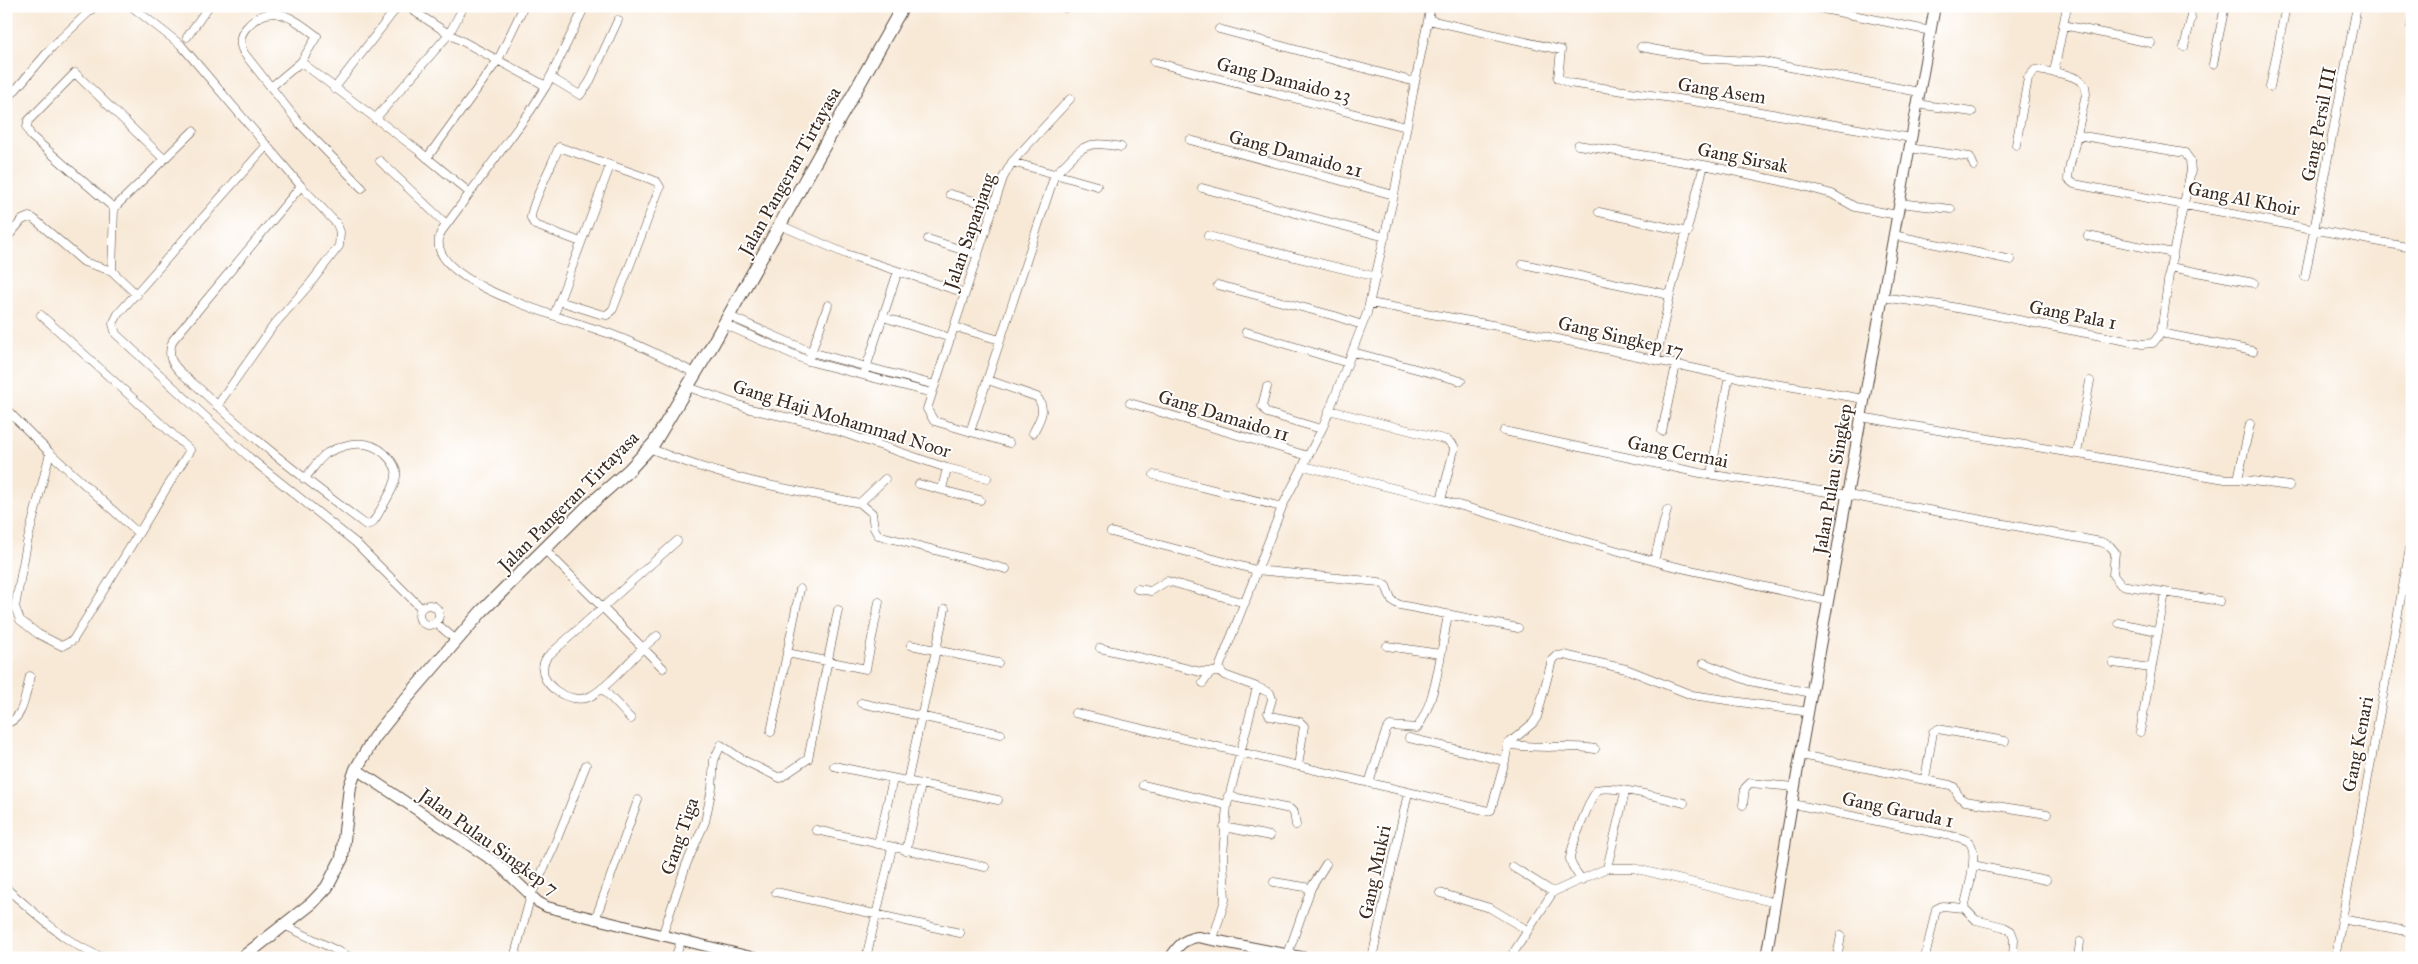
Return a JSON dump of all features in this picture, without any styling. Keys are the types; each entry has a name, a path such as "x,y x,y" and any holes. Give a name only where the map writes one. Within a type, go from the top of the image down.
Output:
{"main road":[{"name":"Jalan Pangeran Tirtayasa","path":"242,958 284,926 327,888 342,858 350,786 356,769 388,720 456,640 586,508 629,470 649,448 674,413 903,6"}],"street":[{"path":"6,101 52,47 95,6"},
{"path":"131,6 181,45 301,186 337,224 340,232 339,246 309,285 273,326 217,406"},
{"path":"187,37 209,6"},
{"path":"334,89 398,6"},
{"path":"406,6 449,34 546,86"},
{"path":"375,120 449,34 464,6"},
{"path":"428,158 498,60 524,6"},
{"path":"584,6 546,86 446,224 438,238 438,250 444,259 458,272 493,293 645,347 696,374"},
{"path":"1221,672 1219,668 1256,570 1282,506 1304,466 1321,429 1353,352 1370,303 1394,195 1414,82 1431,6"},
{"path":"1809,6 1931,31"},
{"name":"Jalan Pulau Singkep","path":"1766,958 1896,216 1935,6"},
{"path":"2054,72 2067,6"},
{"path":"2184,47 2192,19 2190,6"},
{"path":"2214,64 2225,6"},
{"path":"2270,87 2286,6"},
{"name":"Gang Persil III","path":"2305,277 2356,6"},
{"path":"271,87 301,62 317,36 280,12 270,10 260,13 243,31 240,46 250,63 299,123 362,188"},
{"path":"550,77 580,95 589,83 618,20"},
{"name":"Gang Asem","path":"1429,20 1561,50 1558,78 1569,83 1726,106 1910,143"},
{"path":"2063,25 2151,43"},
{"path":"1219,29 1414,82"},
{"name":"Gang Asem","path":"1641,46 1702,58 1763,62 1919,92"},
{"path":"301,62 375,120 428,158 470,193"},
{"name":"Gang Damaido 23","path":"1154,62 1406,126"},
{"path":"2016,145 2028,78 2035,70 2054,72 2085,84 2086,94 2077,135 2185,154 2190,160 2191,171 2170,267 2161,333 2253,351"},
{"path":"114,208 31,136 27,128 28,121 33,113 75,73 164,159"},
{"name":"Jalan Sapanjang","path":"1009,443 934,421 927,409 955,327 992,206 1012,162 1070,99"},
{"path":"1917,104 1972,112"},
{"path":"112,271 114,208 148,177 193,131"},
{"name":"Gang Al Khoir","path":"2077,135 2069,170 2071,182 2412,248"},
{"name":"Gang Damaido 21","path":"1190,140 1394,195"},
{"path":"970,432 1055,174 1087,144 1094,143 1121,147"},
{"path":"1910,143 1970,157 1974,166"},
{"path":"267,145 115,318 113,324 116,334 250,458 356,543 421,608"},
{"name":"Gang Sirsak","path":"1578,145 1704,165 1799,185 1832,194 1856,206 1896,216"},
{"path":"559,301 600,314 607,315 614,309 659,194 660,187 657,182 559,147 531,216 535,225 581,242"},
{"path":"380,161 446,224"},
{"path":"1012,162 1097,186"},
{"path":"1656,360 1670,295 1704,165"},
{"path":"554,315 610,166"},
{"path":"301,186 172,340 169,350 171,359 217,406 304,480 366,525 374,522 389,496 395,480 396,469 391,459 379,448 360,443 349,444 325,454 304,480"},
{"path":"1202,188 1385,237"},
{"path":"950,194 992,206"},
{"path":"1899,203 1951,209"},
{"path":"1599,212 1688,232"},
{"path":"6,239 22,220 29,217 42,224 84,262 112,271 137,295"},
{"path":"780,224 846,254 965,292"},
{"path":"1893,235 2011,260"},
{"path":"1208,236 1377,277"},
{"path":"2088,236 2173,253"},
{"path":"928,239 978,255"},
{"path":"1522,264 1670,295"},
{"path":"2170,267 2254,283"},
{"path":"863,375 898,271"},
{"path":"1218,285 1362,325"},
{"name":"Gang Pala 1","path":"1882,297 1947,306 2142,344 2153,343 2161,333"},
{"name":"Gang Singkep 17","path":"1370,303 1503,327 1729,376 1864,399"},
{"path":"808,361 828,305"},
{"path":"41,315 190,450 68,644 62,646 38,634 20,620 15,607 15,597 50,453"},
{"path":"883,317 951,338"},
{"path":"727,320 811,352 935,385"},
{"path":"727,320 808,361 932,393"},
{"path":"955,327 1000,340"},
{"path":"1246,332 1348,363"},
{"path":"1353,352 1461,381"},
{"path":"1662,431 1676,365"},
{"path":"1710,474 1729,376"},
{"path":"988,380 1037,397 1042,404 1043,412 1033,432"},
{"path":"2078,453 2090,381"},
{"name":"Gang Haji Mohammad Noor","path":"688,387 750,409 817,424 947,468 986,478"},
{"path":"1267,387 1262,406 1263,410 1274,416 1321,429"},
{"name":"Gang Damaido 11","path":"1130,403 1308,456"},
{"path":"6,409 50,453 138,533"},
{"path":"1329,410 1447,440 1451,443 1454,450 1441,500"},
{"path":"1861,417 2224,479 2289,486"},
{"path":"2238,479 2250,424"},
{"name":"Gang Cermai","path":"1504,431 1710,474 1848,495 2101,542 2110,546 2115,552 2113,575 2117,583 2123,586 2165,593"},
{"path":"649,448 694,466 734,478 860,504 872,512 874,528 878,535 1006,569"},
{"path":"1304,466 1441,500 1654,561 1828,601"},
{"path":"942,489 947,468"},
{"path":"1154,475 1282,506"},
{"path":"860,504 885,479"},
{"path":"919,484 980,500"},
{"path":"1654,561 1667,510"},
{"path":"1111,532 1256,570 1379,582 1386,586 1395,604 1518,628"},
{"name":"Gang Kenari","path":"2335,958 2412,537"},
{"path":"657,636 641,648 602,688 589,697 574,697 558,693 541,673 542,663 547,656 677,541"},
{"path":"545,550 663,668"},
{"path":"1137,589 1151,591 1166,581 1245,603"},
{"path":"771,732 800,590"},
{"path":"2140,732 2165,593 2220,601"},
{"path":"787,654 866,669 879,602"},
{"path":"429,605 436,608 440,615 436,623 429,626 422,623 419,616 421,608 429,605"},
{"path":"907,782 945,609"},
{"path":"828,662 838,610"},
{"path":"1369,783 1386,731 1390,726 1417,728 1422,721 1432,693 1448,615"},
{"path":"436,623 456,640"},
{"path":"2119,623 2157,631"},
{"path":"911,645 998,663"},
{"path":"1387,646 1440,654"},
{"path":"1100,648 1209,674 1221,672 1270,693 1272,698 1268,713 1270,716 1300,722 1304,726 1298,766"},
{"path":"1075,713 1240,754 1488,811 1493,807 1508,744 1533,723 1537,717 1552,660 1556,656 1564,655 1626,669 1692,695 1809,712"},
{"name":"Gang Tiga","path":"662,936 686,865 705,822 712,788 714,760 721,745 743,760 780,778 808,759 828,662"},
{"path":"1704,663 1749,681 1812,693"},
{"path":"2113,663 2151,668"},
{"path":"1203,682 1209,674"},
{"path":"6,723 12,722 18,716 30,676"},
{"path":"1213,939 1226,894 1223,860 1228,796 1258,687"},
{"path":"602,688 631,719"},
{"path":"861,703 1001,734"},
{"path":"1925,779 1933,732 1938,729 2005,741"},
{"path":"1409,738 1505,761"},
{"path":"1508,744 1522,747 1567,745 1595,749"},
{"path":"1801,755 1925,779 1954,787 1959,797 1965,802 2047,814"},
{"path":"514,958 531,895 556,840 586,765"},
{"path":"834,766 998,800"},
{"name":"Jalan Pulau Singkep 7","path":"356,769 498,864 546,907 755,958"},
{"path":"878,844 893,779"},
{"path":"1743,805 1748,784 1795,787"},
{"path":"906,851 921,785"},
{"path":"1143,785 1227,805"},
{"path":"1582,880 1574,870 1570,858 1589,802 1597,790 1602,788 1653,795 1684,803"},
{"path":"1607,868 1625,792"},
{"name":"Gang Mukri","path":"1372,958 1408,793"},
{"path":"1228,796 1290,809 1294,812 1296,824"},
{"path":"595,920 638,800"},
{"name":"Gang Garuda 1","path":"1793,804 1963,839 1973,848 1973,865 1964,908"},
{"path":"1224,828 1270,836"},
{"path":"816,830 985,867"},
{"path":"866,958 892,848"},
{"path":"1288,954 1311,888 1326,864"},
{"path":"1973,865 2046,880"},
{"path":"1513,867 1553,892"},
{"path":"1510,958 1553,892 1607,868 1633,868 1776,903"},
{"path":"1274,882 1311,888"},
{"path":"6,886 9,891 60,935 76,946 104,958"},
{"path":"776,892 960,933"},
{"path":"1440,893 1490,908 1527,930"},
{"path":"1925,958 1936,909 1942,906 1964,908 1976,920 2004,927 2012,932 2014,939 2013,958"},
{"path":"2341,919 2412,932"},
{"path":"284,926 352,958"},
{"path":"1837,958 1841,935"},
{"path":"1170,958 1179,944 1186,938 1198,937 1306,958"},
{"path":"675,958 680,941"},
{"path":"2078,958 2080,942"}]}
